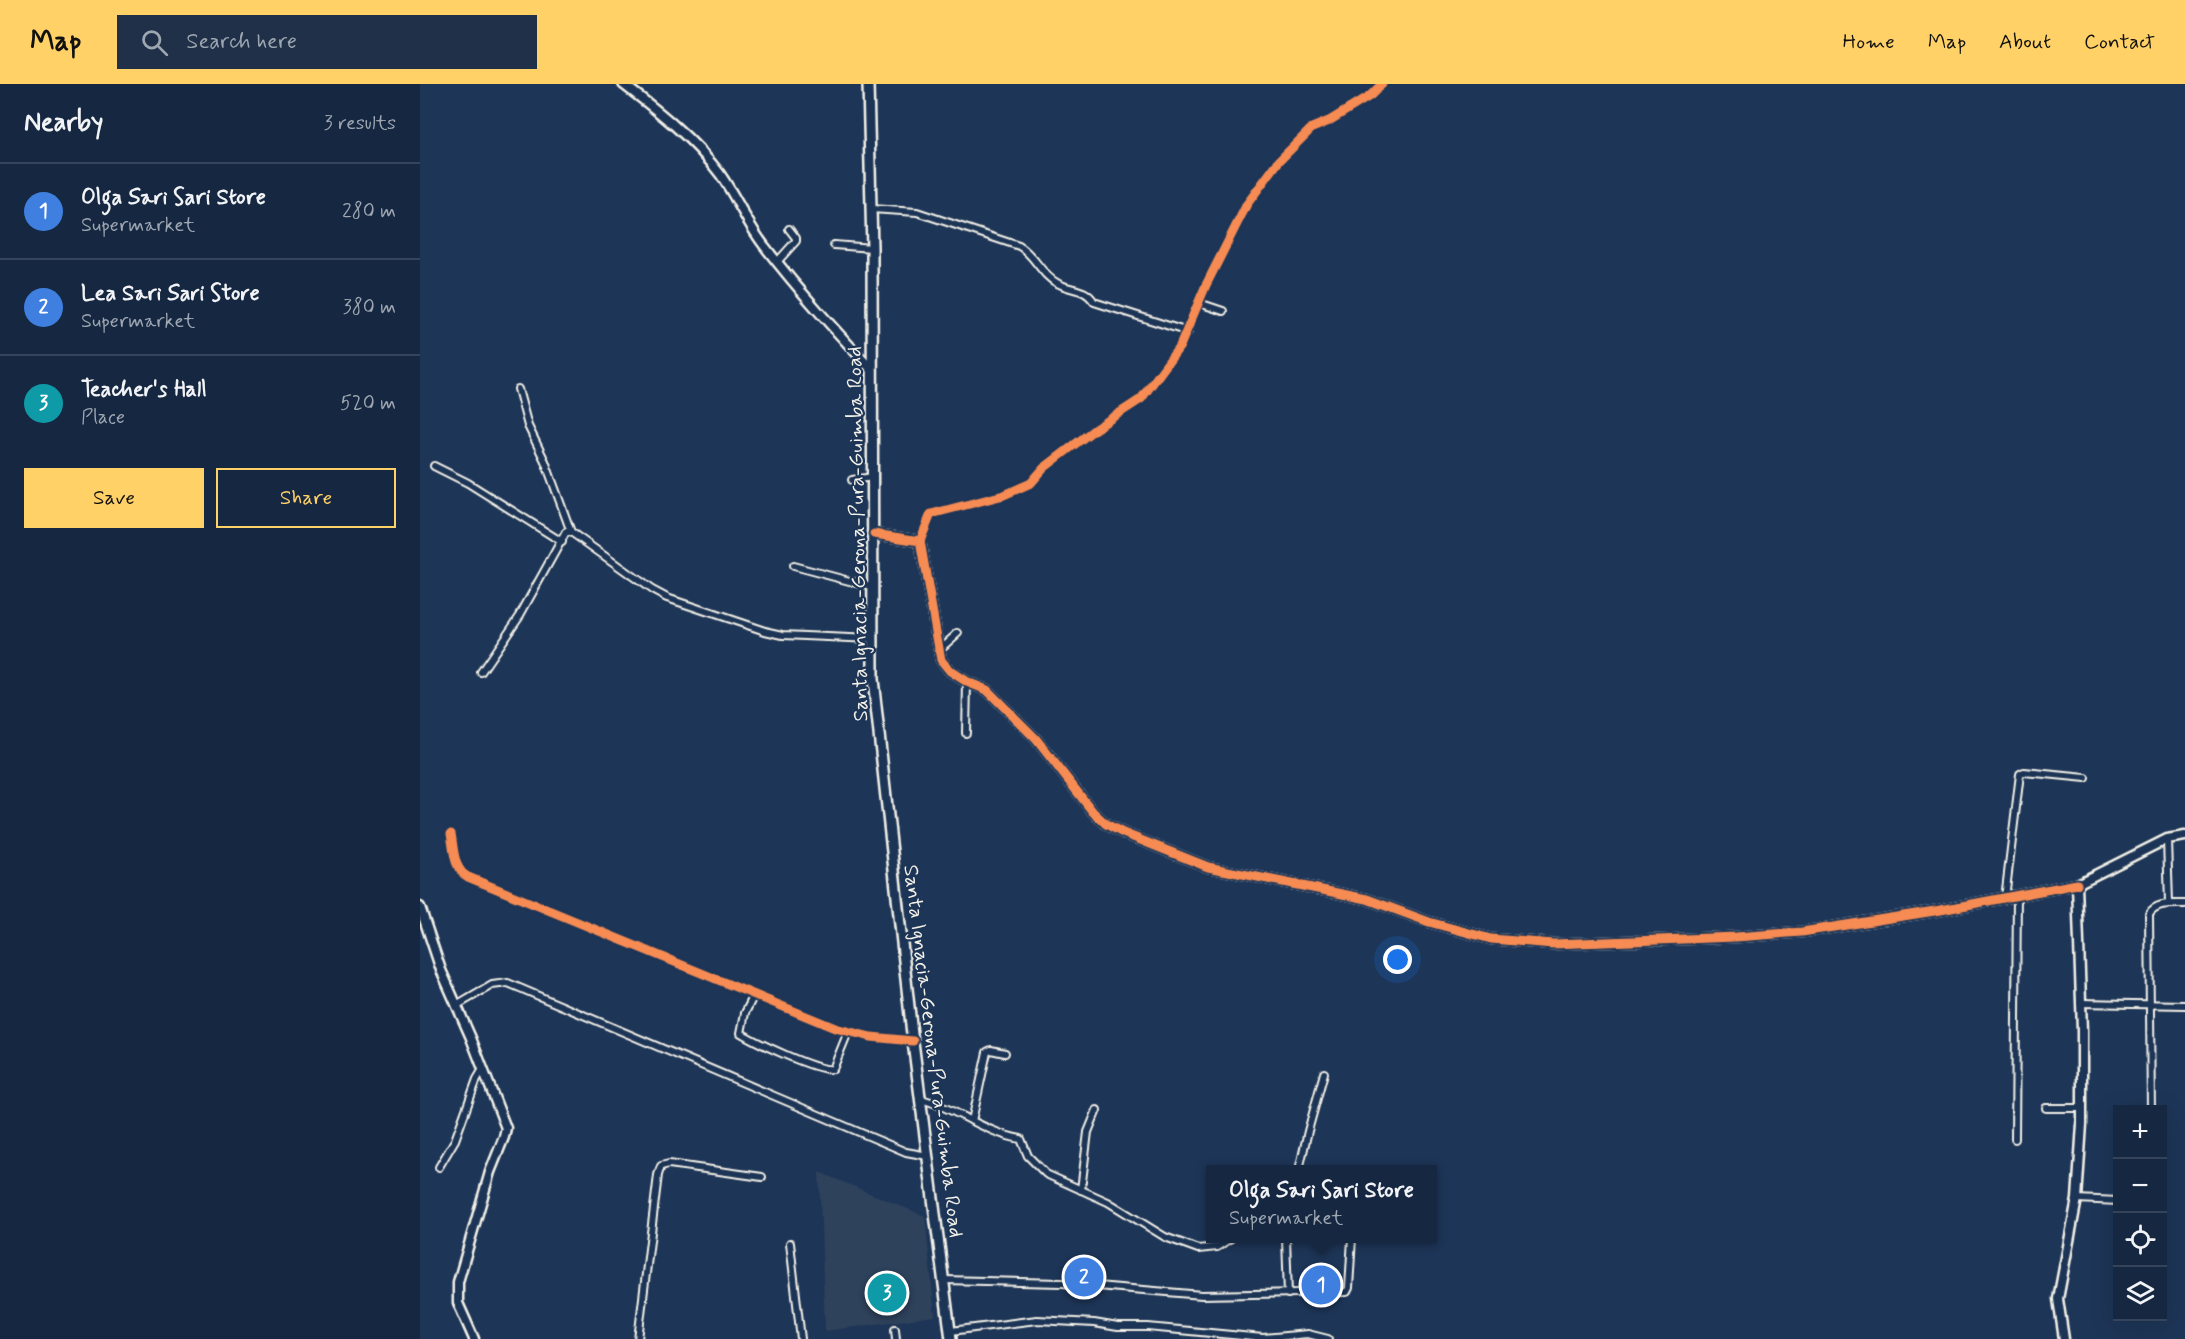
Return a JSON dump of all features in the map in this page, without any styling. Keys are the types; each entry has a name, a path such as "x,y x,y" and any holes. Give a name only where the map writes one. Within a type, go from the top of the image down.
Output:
{"main road":[{"name":"Santa Ignacia-Gerona-Pura-Guimba Road","path":"868,84 872,248 871,369 874,534 872,639 875,711 913,1041 951,1335"}],"street":[{"path":"623,84 684,134 704,156 720,175 764,246 822,316 871,369"},
{"path":"1383,84 1370,96 1329,121 1312,128 1279,161 1247,204 1180,346 1141,399 1102,424 1044,468 1031,483 1005,495 931,514 920,541 941,660 945,666 967,682 987,690 1036,739 1093,812 1106,824 1123,833 1208,867 1367,899 1429,922 1491,939 1553,944 1736,937 1802,932 2005,898 2078,885 2167,839 2185,836"},
{"path":"871,209 916,212 1019,246 1026,250 1056,283 1090,295 1094,302 1188,332"},
{"path":"777,262 796,241 789,229"},
{"path":"834,245 872,248"},
{"path":"1199,303 1223,311"},
{"path":"518,389 528,426 545,461 571,532 652,590 667,598 765,631 783,635 872,639"},
{"path":"435,466 468,483 562,542"},
{"path":"852,480 873,477"},
{"path":"481,672 520,615 566,532 571,532"},
{"path":"874,534 920,541"},
{"path":"793,566 872,588"},
{"path":"939,650 958,633"},
{"path":"966,733 967,682"},
{"path":"2005,898 2019,774 2024,772 2085,778"},
{"path":"451,834 457,868 462,873 808,1018 848,1032 913,1041"},
{"path":"2167,839 2169,903"},
{"path":"2064,1339 2058,1299 2077,1199 2082,1108 2078,885"},
{"path":"2015,1139 2017,895"},
{"path":"2151,1105 2149,914 2152,908 2169,903 2185,904"},
{"path":"420,907 441,970 506,1128 487,1181 458,1282 458,1303 474,1339"},
{"path":"456,1006 492,985 508,983 906,1152 928,1156"},
{"path":"754,995 745,1013 741,1033 793,1058 822,1069 833,1069 848,1032"},
{"path":"2080,1003 2185,1005"},
{"path":"972,1121 987,1052 991,1050 1005,1053"},
{"path":"439,1167 455,1140 477,1079 483,1069"},
{"path":"1300,1165 1324,1073"},
{"path":"921,1099 936,1103 1011,1138 1021,1139 1028,1156 1042,1171 1108,1202 1165,1237 1198,1249 1217,1247 1224,1243"},
{"path":"2046,1108 2082,1108"},
{"path":"1081,1190 1088,1132 1097,1110"},
{"path":"638,1339 661,1166 669,1164 762,1177"},
{"path":"2077,1199 2113,1201"},
{"path":"790,1243 801,1339"},
{"path":"1286,1243 1288,1294"},
{"path":"945,1280 1062,1283 1202,1295 1347,1292 1352,1243"},
{"path":"951,1335 1037,1320 1263,1338 1308,1334 1328,1339"},
{"path":"895,1329 896,1339"}],"shaded area":[{"path":"819,1172 925,1216 935,1316 825,1331"}],"cycle path":[{"path":"920,541 931,514 1004,495 1031,483 1044,468 1095,429 1141,399 1180,346 1206,285 1247,204 1279,161 1312,128 1329,121 1370,96 1382,84"},
{"path":"874,534 920,541 941,660 950,671 967,682 987,690 1036,739 1093,812 1106,824 1208,867 1367,899 1429,922 1491,939 1553,944 1736,937 1802,932 1941,910 2077,884"},
{"path":"451,834 457,864 468,877 835,1028 871,1037 913,1041"}],"place":[{"name":"Lea Sari Sari Store","path":"1084,1277"},
{"name":"Olga Sari Sari Store","path":"1321,1285"},
{"name":"Teacher's Hall","path":"887,1293"}]}
